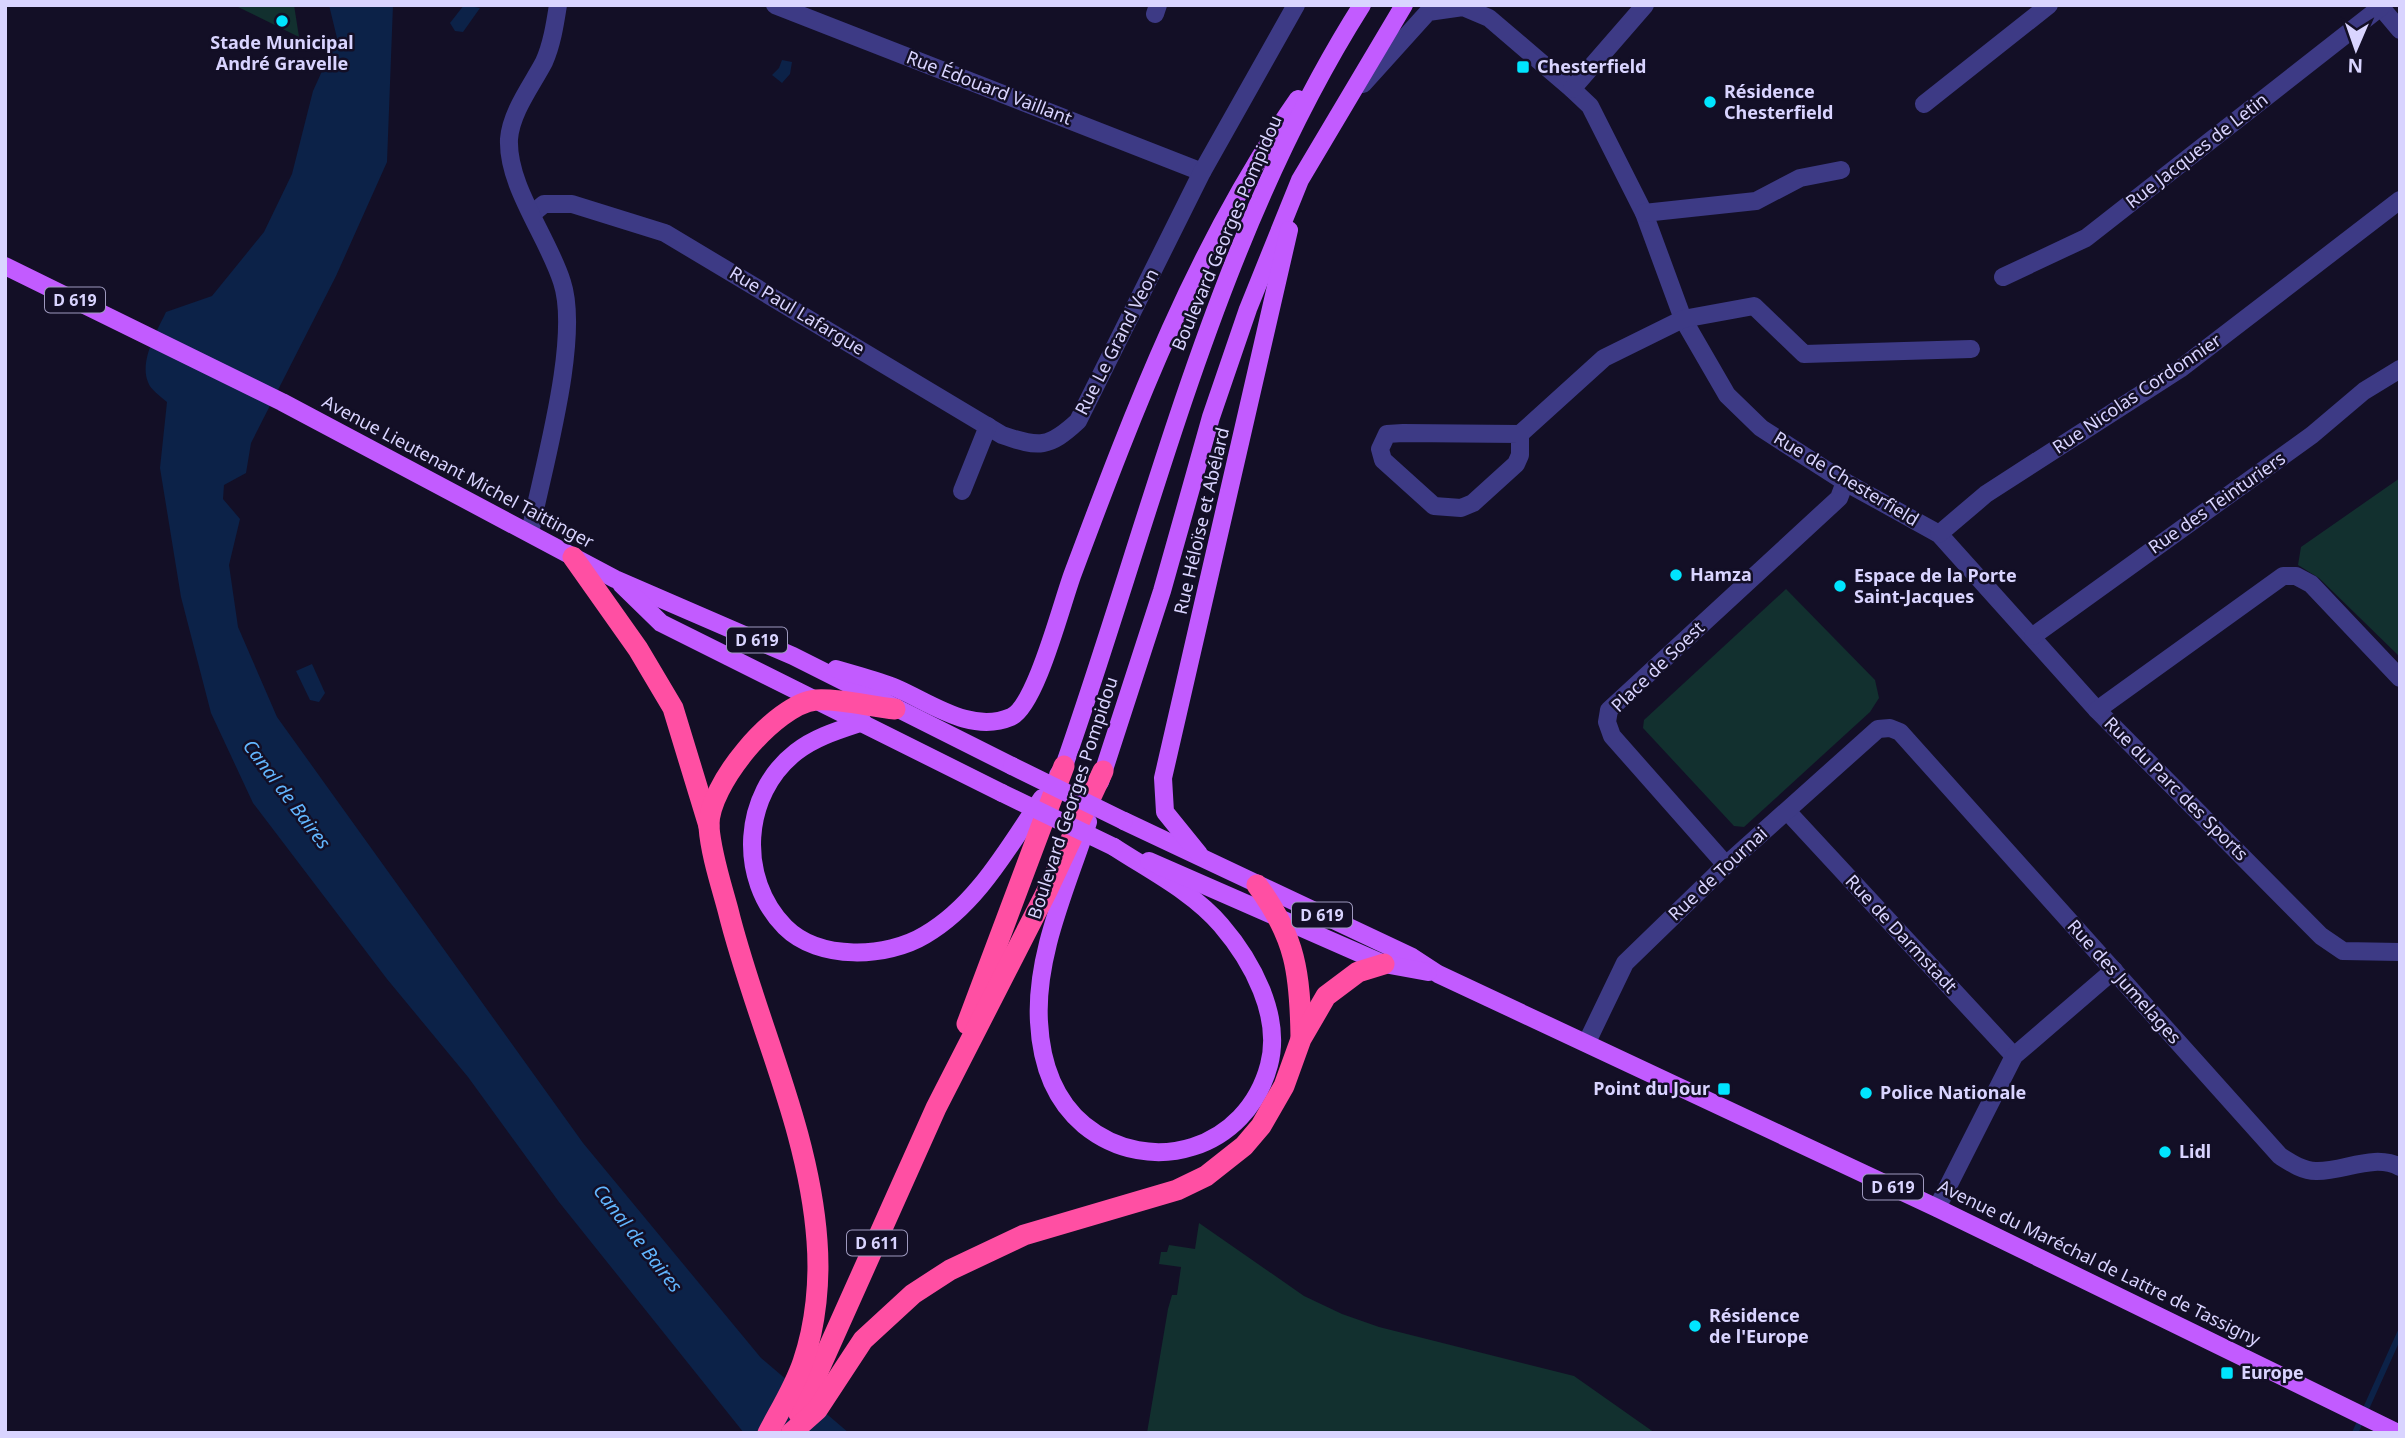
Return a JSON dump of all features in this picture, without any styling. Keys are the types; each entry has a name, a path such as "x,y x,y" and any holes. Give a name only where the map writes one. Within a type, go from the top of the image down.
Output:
{"highway":[{"path":"573,557 638,649 673,708 709,826 734,935 797,1134 812,1197 817,1243 816,1376 790,1433"},
{"path":"709,826 731,769 756,738 788,712 815,700 895,709"},
{"name":"D 611","path":"936,1108 1064,766"},
{"name":"D 611","path":"816,1376 936,1108 1047,891 1103,771"},
{"path":"1257,885 1279,915 1300,978 1301,1039"},
{"path":"768,1433 816,1376 863,1340 913,1294 950,1270 989,1249 1024,1236 1177,1190 1206,1176 1244,1146 1261,1126 1284,1086 1301,1039 1326,996 1358,971 1384,964"}],"main road":[{"name":"Boulevard Georges Pompidou","path":"793,656 894,687 965,720 1000,721 1022,709 1046,654 1137,404 1169,334 1263,150 1362,5"},
{"name":"Boulevard Georges Pompidou","path":"1114,847 1184,894 1220,923 1248,962 1270,1017 1269,1064 1246,1112 1226,1130 1188,1150 1143,1153 1110,1144 1076,1118 1059,1098 1042,1054 1039,1020 1047,947 1162,591 1211,416 1248,309 1300,180 1404,5"},
{"name":"Boulevard Georges Pompidou","path":"863,722 828,733 796,752 772,775 759,799 751,827 754,863 770,906 786,928 826,949 877,953 926,935 950,917 998,862 1064,766 1220,296 1290,135 1338,42"},
{"name":"Rue Héloïse et Abélard","path":"1204,860 1165,812 1163,778 1300,180"},
{"name":"Avenue Lieutenant Michel Taittinger","path":"5,266 282,402 615,579 793,656 895,709 1204,860"},
{"name":"Avenue Lieutenant Michel Taittinger","path":"615,579 661,623 1114,847"},
{"name":"D 619","path":"1114,847 1279,915 1384,964 1438,974"},
{"name":"D 619","path":"1204,860 1412,957 1438,974"},
{"name":"Avenue du Maréchal de Lattre de Tassigny","path":"1438,974 1937,1208 2390,1429"}],"street":[{"path":"530,533 561,384 568,316 563,283 513,172 509,139 513,122 545,58 558,5"},
{"name":"Rue Édouard Vaillant","path":"775,5 1202,172"},
{"path":"1202,172 1296,5"},
{"path":"1572,89 1644,5"},
{"path":"1924,104 2049,5"},
{"path":"2380,6 2400,30"},
{"name":"Rue Jacques de Letin","path":"2003,277 2086,238 2380,6"},
{"name":"Rue de Chesterfield","path":"1335,118 1402,38 1428,12 1463,7 1489,18 1590,106 1644,213 1683,319 1727,395 1761,428 1845,482 1939,534 2097,710"},
{"path":"1644,213 1756,201 1800,178 1841,170"},
{"name":"Rue Le Grand Veon","path":"988,426 1002,435 1042,445 1059,439 1078,421 1202,172"},
{"name":"Rue Nicolas Cordonnier","path":"1939,534 1986,494 2180,369 2400,200"},
{"name":"Rue Paul Lafargue","path":"532,214 544,204 572,205 665,233 988,426"},
{"path":"1520,434 1520,455 1516,464 1474,503 1461,508 1434,506 1383,460 1380,449 1387,434 1520,434 1604,358 1683,319 1754,306 1804,354 1971,349"},
{"name":"Rue des Teinturiers","path":"2033,636 2312,435 2364,391 2400,369"},
{"path":"962,491 988,426"},
{"name":"Place de Soest","path":"1726,865 1612,736 1607,722 1609,710 1839,498 1845,482"},
{"name":"Rue du Parc des Sports","path":"2400,678 2311,584 2296,576 2283,576 2097,710 2322,936 2343,951 2400,952"},
{"name":"Rue des Jumelages","path":"1878,729 1890,728 1899,732 2280,1156 2296,1166 2315,1172 2366,1163 2400,1167"},
{"name":"Rue de Tournai","path":"1587,1042 1625,963 1726,865 1878,729"},
{"name":"Rue de Darmstadt","path":"1787,811 2014,1056"},
{"path":"1937,1208 2014,1056 2114,970"}],"green space":[{"name":"Stade Municipal André Gravelle","path":"234,5 294,5 299,37"},
{"path":"2400,478 2400,657 2319,578 2298,565 2301,547"},
{"path":"1786,589 1875,680 1879,698 1870,712 1744,827 1734,826 1643,728 1644,720"},
{"path":"1199,1223 1304,1296 1342,1314 1379,1327 1574,1376 1655,1433 1147,1433 1168,1309 1172,1295 1177,1295 1181,1267 1159,1264 1161,1252 1167,1252 1169,1245 1195,1249"}],"water":[{"name":"Canal de Baires","path":"329,5 393,5 387,162 336,276 251,443 246,473 224,485 223,499 240,519 229,565 238,627 277,717 583,1143 761,1358 849,1433 744,1433 559,1202 468,1077 387,979 253,803 211,713 181,597 160,468 167,402 149,385 146,365 166,312 212,296 264,232 292,174 313,91 337,38"},
{"path":"464,5 480,8 463,32 455,31 450,23"},
{"path":"782,60 792,62 790,74 782,83 772,75"},
{"path":"312,664 325,693 319,702 310,700 296,671"}],"waterway":[{"path":"2355,1433 2400,1333"}],"place":[{"name":"Stade Municipal André Gravelle","path":"282,21"},
{"name":"Chesterfield","path":"1523,67"},
{"name":"Résidence Chesterfield","path":"1710,102"},
{"name":"Hamza","path":"1676,575"},
{"name":"Espace de la Porte Saint-Jacques","path":"1840,586"},
{"name":"Point du Jour","path":"1724,1089"},
{"name":"Police Nationale","path":"1866,1093"},
{"name":"Lidl","path":"2165,1152"},
{"name":"Résidence de l'Europe","path":"1695,1326"},
{"name":"Europe","path":"2227,1373"}]}
